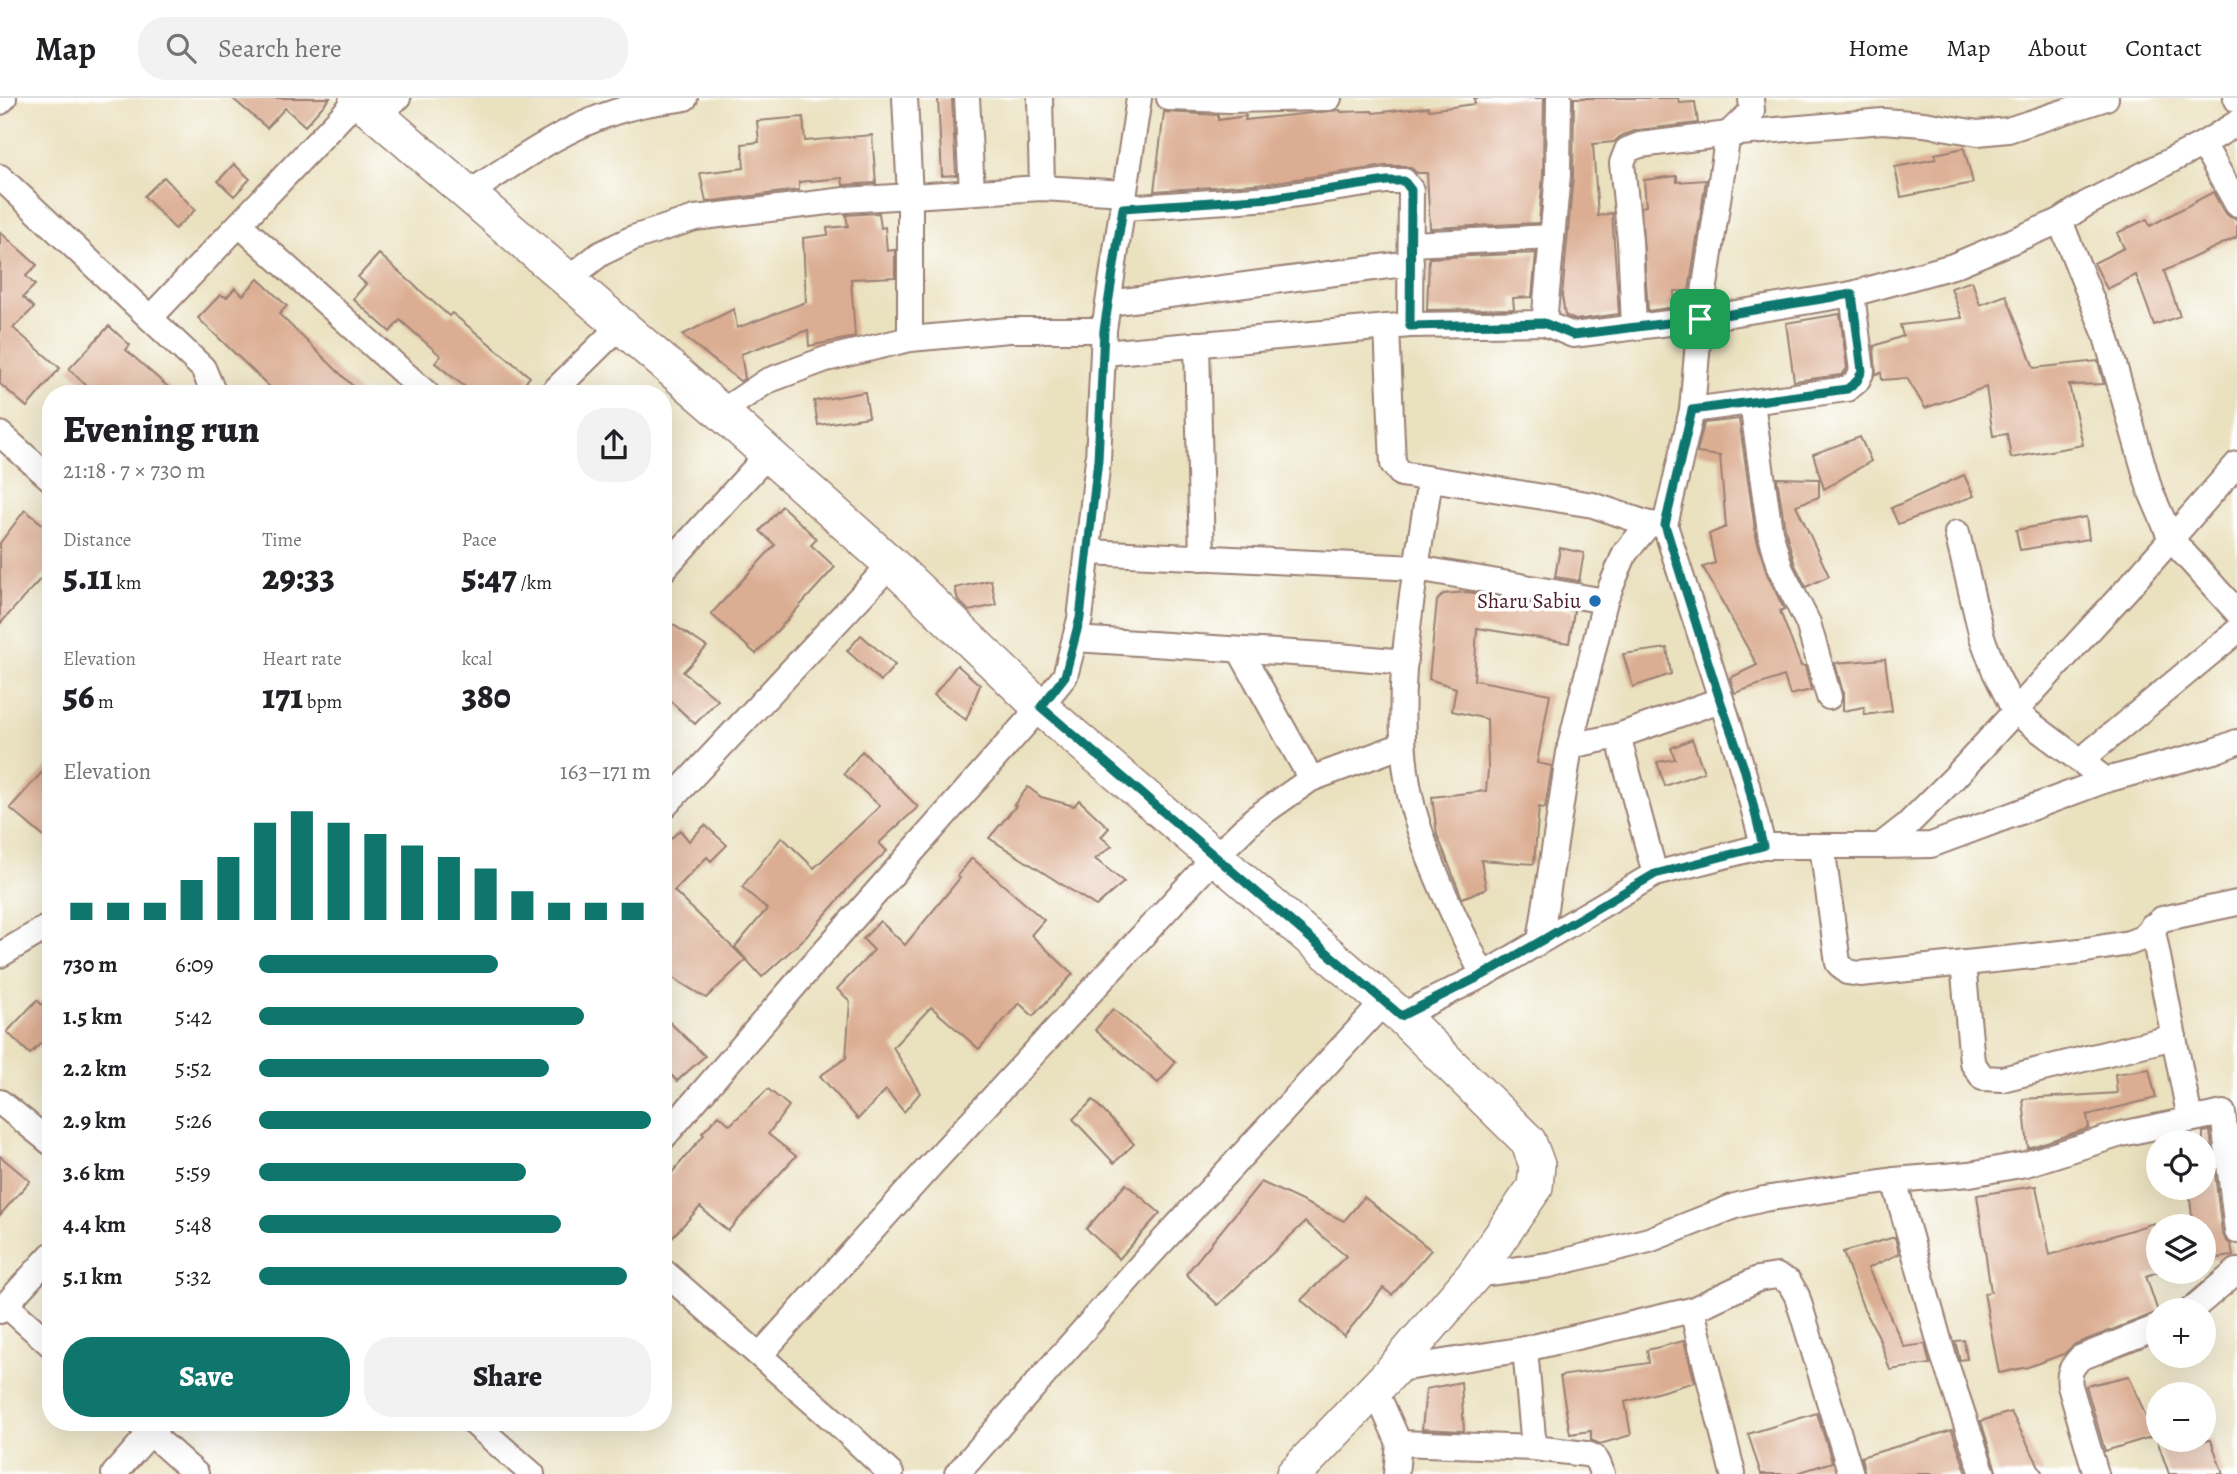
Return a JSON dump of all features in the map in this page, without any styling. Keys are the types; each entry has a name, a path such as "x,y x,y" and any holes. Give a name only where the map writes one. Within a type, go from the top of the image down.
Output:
{"street":[{"path":"0,102 4,98"},
{"path":"468,194 540,146 634,102 685,98"},
{"path":"905,98 910,196 910,339"},
{"path":"967,98 972,192"},
{"path":"1040,98 1042,188"},
{"path":"672,1128 1041,707 1065,676 1080,618 1098,460 1108,303 1139,98"},
{"path":"1169,98 1329,98"},
{"path":"1544,323 1558,175 1559,98"},
{"path":"1540,941 1570,747 1605,601 1625,553 1657,524 1692,410 1700,319 1728,134 1752,111 1751,98"},
{"path":"1634,326 1630,241 1622,163 1627,150 1640,145 1728,134 1883,121 1978,132 2008,130 2052,107 2106,98"},
{"path":"150,318 240,225 372,102 468,194 721,412 891,564 1041,707 1393,1009 1528,1141 1537,1165 1535,1187 1474,1275 1384,1378 1294,1474"},
{"path":"721,412 767,381 826,359 910,339 1009,330 1104,341 1197,344 1398,326 1544,323 1573,335 1700,319 1852,294 1953,266 2060,221 2086,204 2203,144 2237,123"},
{"path":"2203,144 2237,204"},
{"path":"0,177 203,368 210,385"},
{"path":"567,280 600,254 633,238 695,218 845,200 1042,188 1124,200 1271,198 1387,181 1404,181 1411,190 1411,253 1398,326 1393,464 1401,474 1593,505 1657,524"},
{"path":"2060,221 2105,333 2150,490 2171,539 2237,612"},
{"path":"240,225 417,385"},
{"path":"1108,303 1411,253 1552,237"},
{"path":"1692,410 1847,389 1857,381 1862,371 1852,294"},
{"path":"560,385 620,326"},
{"path":"1197,344 1202,558"},
{"path":"1752,403 1770,532 1781,570 1808,622 1829,697"},
{"path":"0,434 42,471"},
{"path":"672,560 768,454"},
{"path":"1880,846 1907,825 2015,712 2237,464"},
{"path":"1430,479 1405,662 1403,745 1413,807 1440,887 1483,975"},
{"path":"1657,524 1745,771 1763,846"},
{"path":"1957,533 1982,637 1995,672 2015,712 2106,780"},
{"path":"1088,552 1417,568 1605,601"},
{"path":"672,798 891,564"},
{"path":"2080,761 2237,631"},
{"path":"1075,639 1405,662"},
{"path":"1240,651 1311,779"},
{"path":"1570,747 1618,736 1720,700"},
{"path":"1618,736 1655,874"},
{"path":"760,1355 939,1156 1215,857 1254,819 1311,779 1403,745"},
{"path":"957,1474 1147,1258 1393,1009 1483,975 1655,874 1763,846 1931,845 2106,780 2230,750"},
{"path":"1822,846 1838,963 1847,972 1860,974 2080,951 2129,943 2142,938 2162,919 2237,902"},
{"path":"2152,926 2190,1119"},
{"path":"0,955 42,930"},
{"path":"1963,963 1972,1062 1983,1078 2002,1079 2174,1037"},
{"path":"0,1102 42,1136"},
{"path":"1474,1275 1549,1265 1649,1240 1735,1206 1894,1180 1970,1174 2026,1164 2121,1134 2230,1112 2237,1231"},
{"path":"1894,1180 1944,1358 1983,1474"},
{"path":"42,1265 3,1308 42,1338"},
{"path":"2205,1298 2237,1270"},
{"path":"1384,1378 1692,1310 1758,1279 1777,1276 1789,1282 1797,1296 1851,1474"},
{"path":"672,1279 891,1474"},
{"path":"1692,1310 1733,1474"},
{"path":"2096,1474 2070,1387 2071,1367 2080,1358 2146,1332"},
{"path":"1525,1349 1534,1448"},
{"path":"1384,1378 1399,1443 1396,1474"},
{"path":"114,1474 145,1431"},
{"path":"154,1431 196,1474"},
{"path":"483,1431 531,1474"},
{"path":"1399,1443 1534,1448 1592,1455 1598,1461 1602,1474"}],"building":[{"path":"232,98 330,98 305,126 285,108 267,128"},
{"path":"938,98 952,98 956,175 942,176"},
{"path":"1474,98 1544,98 1539,223 1430,228 1427,173 1417,173 1404,166 1385,166 1269,183 1154,191 1164,112 1218,115 1218,120 1246,116 1245,120 1340,110 1373,113 1428,107 1429,110 1475,104"},
{"path":"1574,98 1678,98 1679,103 1695,102 1698,123 1638,130 1621,136 1614,142 1593,144 1598,216 1612,213 1619,314 1575,320 1565,315 1562,296 1573,176"},
{"path":"803,117 805,141 872,135 876,183 843,185 842,178 799,182 799,190 706,202 700,173 744,168 742,144 759,142 757,121"},
{"path":"1964,148 1973,183 1901,197 1895,167 1936,159 1935,154"},
{"path":"234,164 250,179 234,196 218,181"},
{"path":"1677,176 1677,182 1706,180 1689,291 1674,291 1675,307 1648,311 1641,207 1646,206 1644,180"},
{"path":"164,177 195,210 175,229 144,196"},
{"path":"2213,192 2224,212 2237,219 2237,237 2164,271 2180,316 2154,325 2136,275 2107,289 2094,263 2124,248 2117,233 2147,219 2150,226"},
{"path":"879,213 881,228 885,227 887,251 895,250 895,277 851,279 855,337 809,346 808,330 741,354 745,378 740,381 682,335 734,309 737,328 806,302 803,238 828,235 827,228 848,226 846,215"},
{"path":"0,232 37,265 26,276 35,285 23,297 34,308 13,328 60,368 46,385 42,385 42,389 27,407 0,384"},
{"path":"1536,253 1532,297 1513,298 1514,309 1427,310 1429,258"},
{"path":"379,254 449,316 452,313 530,377 523,385 463,385 435,363 441,356 400,320 390,332 353,299 366,284 358,277"},
{"path":"258,279 287,306 279,314 352,385 268,385 198,318 220,295 227,297 235,288 243,295"},
{"path":"1972,281 1980,305 2006,295 2034,368 2098,361 2104,384 2069,385 2083,445 2011,458 2007,434 1993,436 1986,387 1925,408 1907,378 1882,380 1881,373 1876,374 1874,346 1903,336 1900,325 1962,318 1951,288"},
{"path":"1840,314 1847,368 1845,371 1841,375 1794,381 1786,323"},
{"path":"109,326 130,345 126,350 166,385 86,385 69,369"},
{"path":"865,392 869,417 818,425 814,401"},
{"path":"1739,419 1756,536 1767,574 1784,609 1780,611 1801,666 1805,666 1811,690 1790,695 1784,676 1735,693 1730,678 1757,665 1703,567 1715,563 1709,534 1726,527 1720,456 1697,453 1704,423"},
{"path":"1860,437 1871,461 1824,489 1813,454"},
{"path":"1964,475 1974,496 1898,524 1891,508"},
{"path":"1777,478 1819,479 1819,497 1796,505 1829,576 1806,587 1795,565 1785,529"},
{"path":"782,506 817,539 811,545 835,567 756,654 711,614 775,545 760,531"},
{"path":"25,510 42,524 42,577 0,624 0,543"},
{"path":"2086,517 2089,539 2020,550 2016,530"},
{"path":"1560,548 1584,553 1579,581 1555,577"},
{"path":"991,580 996,605 969,611 958,600 955,588"},
{"path":"1468,592 1574,611 1569,643 1477,628 1474,680 1550,694 1537,763 1552,766 1545,808 1539,807 1534,864 1481,860 1486,889 1462,898 1437,834 1432,797 1486,791 1487,719 1452,711 1456,688 1429,679 1437,601 1443,594"},
{"path":"672,624 707,647 683,672 718,700 695,724 672,702"},
{"path":"861,635 895,665 881,681 847,651"},
{"path":"1667,648 1671,674 1633,687 1623,654"},
{"path":"1885,659 1892,711 1865,715 1864,707 1843,711 1843,693 1835,663"},
{"path":"957,665 980,685 966,720 934,695"},
{"path":"1692,739 1704,772 1665,786 1657,762 1675,759 1671,748"},
{"path":"862,751 918,807 879,843 887,851 852,884 806,937 762,977 735,947 767,909 742,887 782,837 814,868 880,806 844,774"},
{"path":"42,772 42,835 10,808"},
{"path":"1028,787 1041,797 1074,806 1079,800 1109,828 1101,837 1112,846 1095,859 1124,882 1096,906 989,838"},
{"path":"705,825 727,845 711,861 707,857 674,891 746,960 706,998 672,977 672,838 680,830 689,841"},
{"path":"972,858 1044,920 1031,935 1073,974 1033,1016 1019,1003 979,1049 931,1007 893,1047 920,1093 904,1112 886,1090 858,1119 820,1076 846,1058 850,1001 837,989 874,950 863,939 880,921 905,945 960,878 957,876"},
{"path":"37,1000 42,1005 42,1042 30,1054 7,1032"},
{"path":"1113,1009 1176,1062 1158,1083 1095,1030"},
{"path":"672,1025 705,1056 677,1081 672,1076"},
{"path":"2149,1069 2156,1098 2087,1115 2089,1128 2028,1148 2023,1099 2117,1093 2115,1074"},
{"path":"768,1089 789,1106 768,1134 796,1156 728,1231 700,1207 672,1237 672,1172 719,1115 730,1125"},
{"path":"1093,1100 1134,1144 1114,1163 1073,1119"},
{"path":"0,1156 30,1181 0,1215"},
{"path":"1261,1182 1344,1221 1364,1197 1431,1250 1392,1295 1383,1288 1344,1336 1301,1300 1346,1256 1305,1222 1218,1305 1186,1274"},
{"path":"2216,1182 2222,1233 2231,1245 2233,1256 2216,1258 2216,1214 2192,1214 2190,1200 2216,1200"},
{"path":"1126,1184 1160,1213 1119,1259 1086,1229"},
{"path":"2036,1186 2050,1255 2146,1225 2146,1284 2149,1284 2153,1298 2146,1298 2146,1317 2075,1344 2064,1354 2028,1367 1999,1373 1984,1293 1991,1292 1977,1195"},
{"path":"1895,1237 1899,1254 1868,1268 1904,1347 1925,1344 1930,1364 1890,1370 1843,1252"},
{"path":"1964,1340 1967,1359 1960,1360 1955,1341"},
{"path":"1684,1341 1695,1382 1625,1402 1631,1435 1600,1444 1591,1440 1591,1431 1570,1434 1560,1376 1649,1363 1647,1350"},
{"path":"2129,1376 2146,1417 2146,1438 2105,1451 2086,1386"},
{"path":"1461,1382 1464,1431 1422,1429 1426,1389"},
{"path":"2011,1412 2043,1474 1997,1474 1981,1421"},
{"path":"1817,1413 1832,1462 1794,1474 1761,1474 1748,1434"},
{"path":"1952,1430 1967,1474 1865,1474 1861,1457"},
{"path":"2161,1452 2215,1452 2223,1474 2169,1474"}],"place":[{"name":"Sharu Sabiu","path":"1595,601"}],"route":[{"path":"1387,181 1404,181 1411,190 1410,326 1544,323 1573,335 1700,319 1852,294 1862,371 1857,381 1847,389 1692,410 1665,525 1745,771 1763,846 1655,874 1483,975 1401,1016 1041,707 1065,676 1080,618 1098,460 1104,330 1123,208 1271,198 1387,181"}]}
